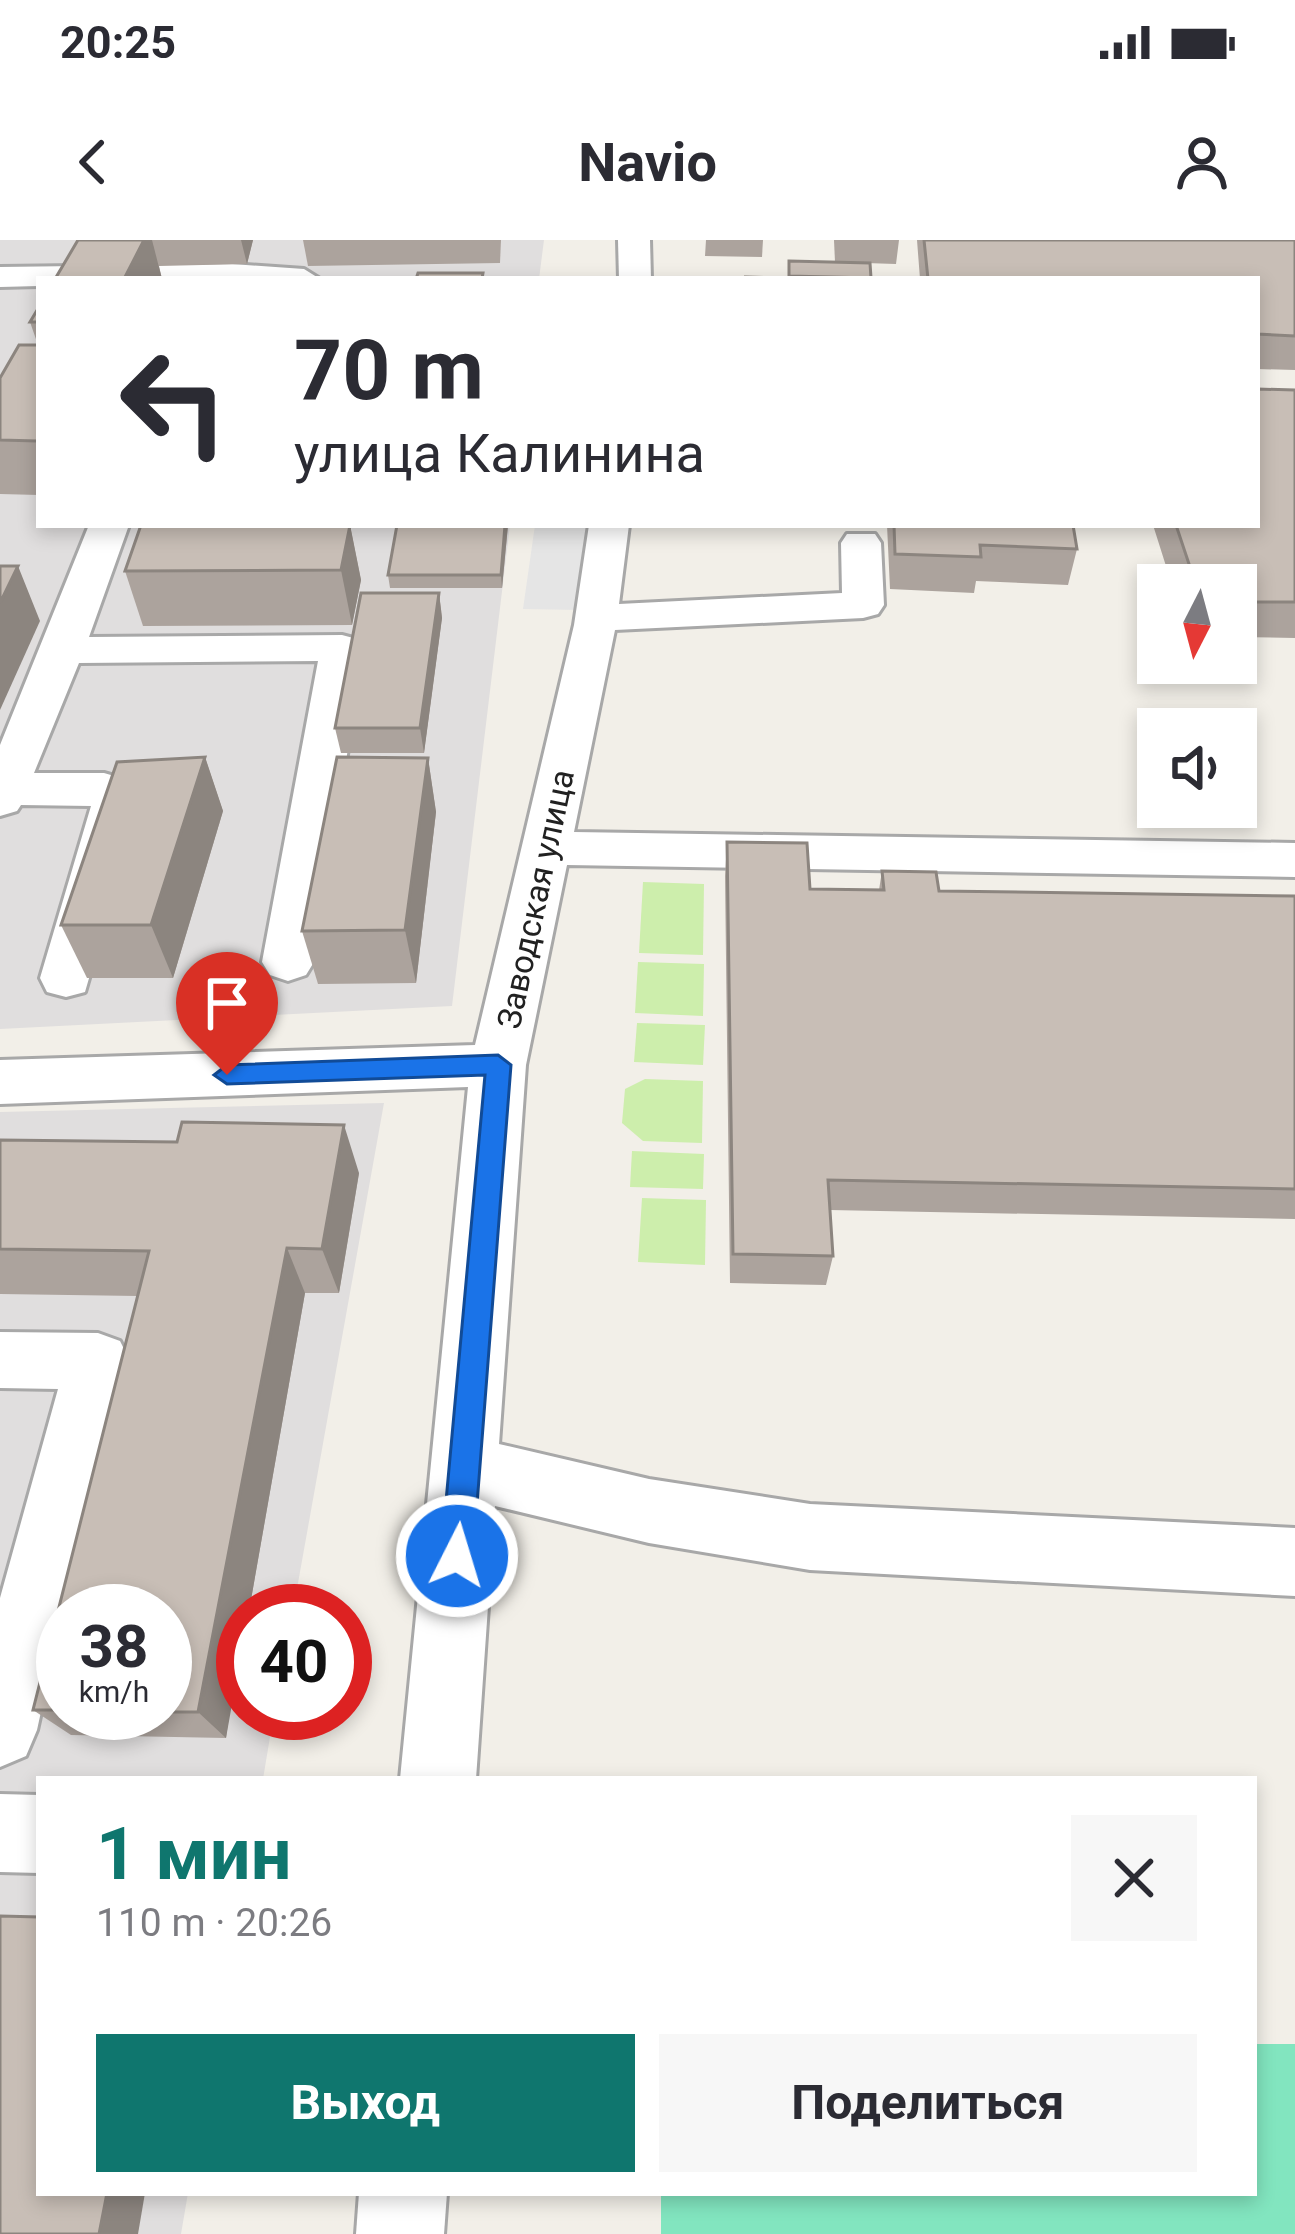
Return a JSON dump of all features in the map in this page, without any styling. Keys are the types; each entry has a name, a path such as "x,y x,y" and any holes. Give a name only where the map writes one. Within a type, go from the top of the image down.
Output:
{"street":[{"path":"634,240 635,276"},
{"path":"0,268 61,246"},
{"path":"77,276 261,276"},
{"path":"0,277 36,277"},
{"path":"66,978 115,806 104,789 2,795 108,528"},
{"name":"Заводская улица","path":"438,1776 498,1065 596,618 609,528"},
{"path":"596,618 863,605 861,543"},
{"path":"62,650 342,648 287,962"},
{"path":"546,848 1295,860"},
{"path":"0,1082 498,1065"},
{"path":"0,1360 98,1361 0,1730"},
{"path":"464,1466 649,1511 810,1537 1295,1562"},
{"path":"0,1833 36,1834"},
{"path":"400,2234 404,2196"}],"shaded area":[{"path":"0,240 544,240 539,276 36,276 36,528 510,528 452,1006 0,1029"},
{"path":"535,528 589,528 580,610 523,609"},
{"path":"384,1103 298,1584 216,1584 216,1740 270,1740 264,1776 36,1776 36,2196 187,2196 181,2234 0,2234 0,1112"}],"green space":[{"path":"643,882 704,884 703,955 639,953"},
{"path":"638,962 704,964 703,1016 635,1013"},
{"path":"637,1023 705,1025 703,1065 634,1062"},
{"path":"645,1079 703,1081 702,1143 643,1141 622,1123 625,1089"},
{"path":"632,1151 704,1154 703,1189 630,1187"},
{"path":"642,1198 706,1200 705,1265 638,1262"},
{"path":"1257,2044 1295,2044 1295,2234 661,2234 661,2196 1257,2196"}],"building":[{"path":"78,240 144,240 126,276 57,276"},
{"path":"924,240 1295,240 1295,336 1260,334 1260,276 928,276"},
{"path":"789,261 870,263 871,276 789,276"},
{"path":"418,273 483,273 482,276"},
{"path":"19,345 36,345 36,441 0,440 0,378"},
{"path":"1260,389 1295,390 1295,602 1257,602 1257,564 1189,564 1177,528 1260,528"},
{"path":"140,528 349,528 341,570 125,571"},
{"path":"396,528 505,528 501,575 388,575"},
{"path":"894,528 1074,528 1077,549 980,545 981,557 895,554"},
{"path":"0,566 18,566 0,603"},
{"path":"361,593 439,593 420,728 335,728"},
{"path":"205,757 151,925 61,925 117,762"},
{"path":"337,757 428,758 405,930 302,931"},
{"path":"727,842 807,843 810,889 884,890 882,871 936,872 939,891 1295,896 1295,1189 828,1180 833,1256 733,1254"},
{"path":"182,1122 344,1125 322,1249 287,1248 223,1584 216,1584 216,1618 198,1712 192,1712 192,1584 65,1584 149,1251 0,1249 0,1140 177,1142"},
{"path":"0,1916 36,1917 36,2196 106,2196 99,2234 0,2234"}],"route":[{"path":"227,1075 498,1065 457,1556"}]}
